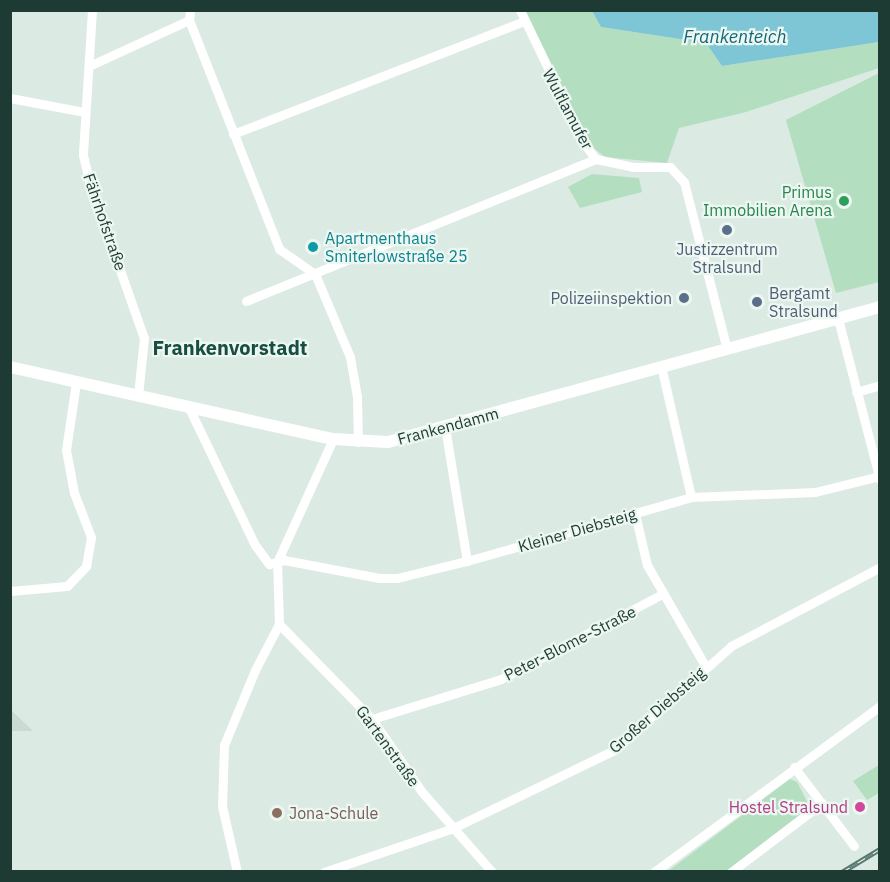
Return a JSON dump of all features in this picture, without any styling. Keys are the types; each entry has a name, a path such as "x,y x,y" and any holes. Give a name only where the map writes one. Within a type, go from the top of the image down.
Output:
{"street":[{"name":"Fährhofstraße","path":"92,10 83,155 89,182 144,338 138,395"},
{"name":"Wulflamufer","path":"520,10 585,145 596,159 633,167 670,167 684,182 728,349"},
{"path":"89,66 190,15 233,134 279,249 315,274 350,357 357,396 358,442"},
{"path":"233,134 524,21"},
{"path":"10,98 84,112"},
{"path":"246,302 596,159"},
{"name":"Frankendamm","path":"10,367 333,439 388,442 879,307"},
{"path":"838,319 879,478"},
{"path":"661,366 691,497"},
{"path":"10,591 67,586 86,566 91,537 74,493 66,450 76,382"},
{"path":"856,392 879,385"},
{"path":"189,408 255,545 269,564 277,562"},
{"path":"446,427 467,561"},
{"path":"237,872 222,806 222,757 232,720 279,624 277,562 333,439"},
{"name":"Kleiner Diebsteig","path":"277,562 284,560 379,578 397,578 467,561 691,497 815,492 879,478"},
{"path":"635,514 647,565 706,667"},
{"name":"Großer Diebsteig","path":"324,872 453,828 614,750 731,646 879,567"},
{"name":"Peter-Blome-Straße","path":"372,719 501,679 662,594"},
{"name":"Gartenstraße","path":"279,624 372,719 404,769 492,872"},
{"path":"654,872 879,706"},
{"path":"794,767 854,846"},
{"path":"731,872 822,803"}],"shaded area":[{"path":"11,710 33,731 11,731"}],"green space":[{"path":"520,11 592,11 601,27 706,43 722,66 879,42 879,68 746,112 679,128 667,163 605,157 586,142"},
{"name":"Primus Immobilien Arena","path":"879,73 879,282 836,293 786,120"},
{"path":"592,174 639,178 642,192 580,208 568,187"},
{"path":"879,765 879,793 867,800 853,781"},
{"path":"790,779 797,782 810,807 727,871 667,872"}],"water":[{"name":"Frankenteich","path":"592,11 879,11 879,42 722,66 706,43 601,27"}],"railway":[{"path":"842,872 880,849"}],"place":[{"name":"Primus Immobilien Arena","path":"844,201"},
{"name":"Justizzentrum Stralsund","path":"727,230"},
{"name":"Apartmenthaus Smiterlowstraße 25","path":"313,247"},
{"name":"Polizeiinspektion","path":"684,298"},
{"name":"Bergamt Stralsund","path":"757,302"},
{"name":"Hostel Stralsund","path":"860,807"},
{"name":"Jona-Schule","path":"277,813"}],"district":[{"name":"Frankenvorstadt","path":"230,347"}]}
